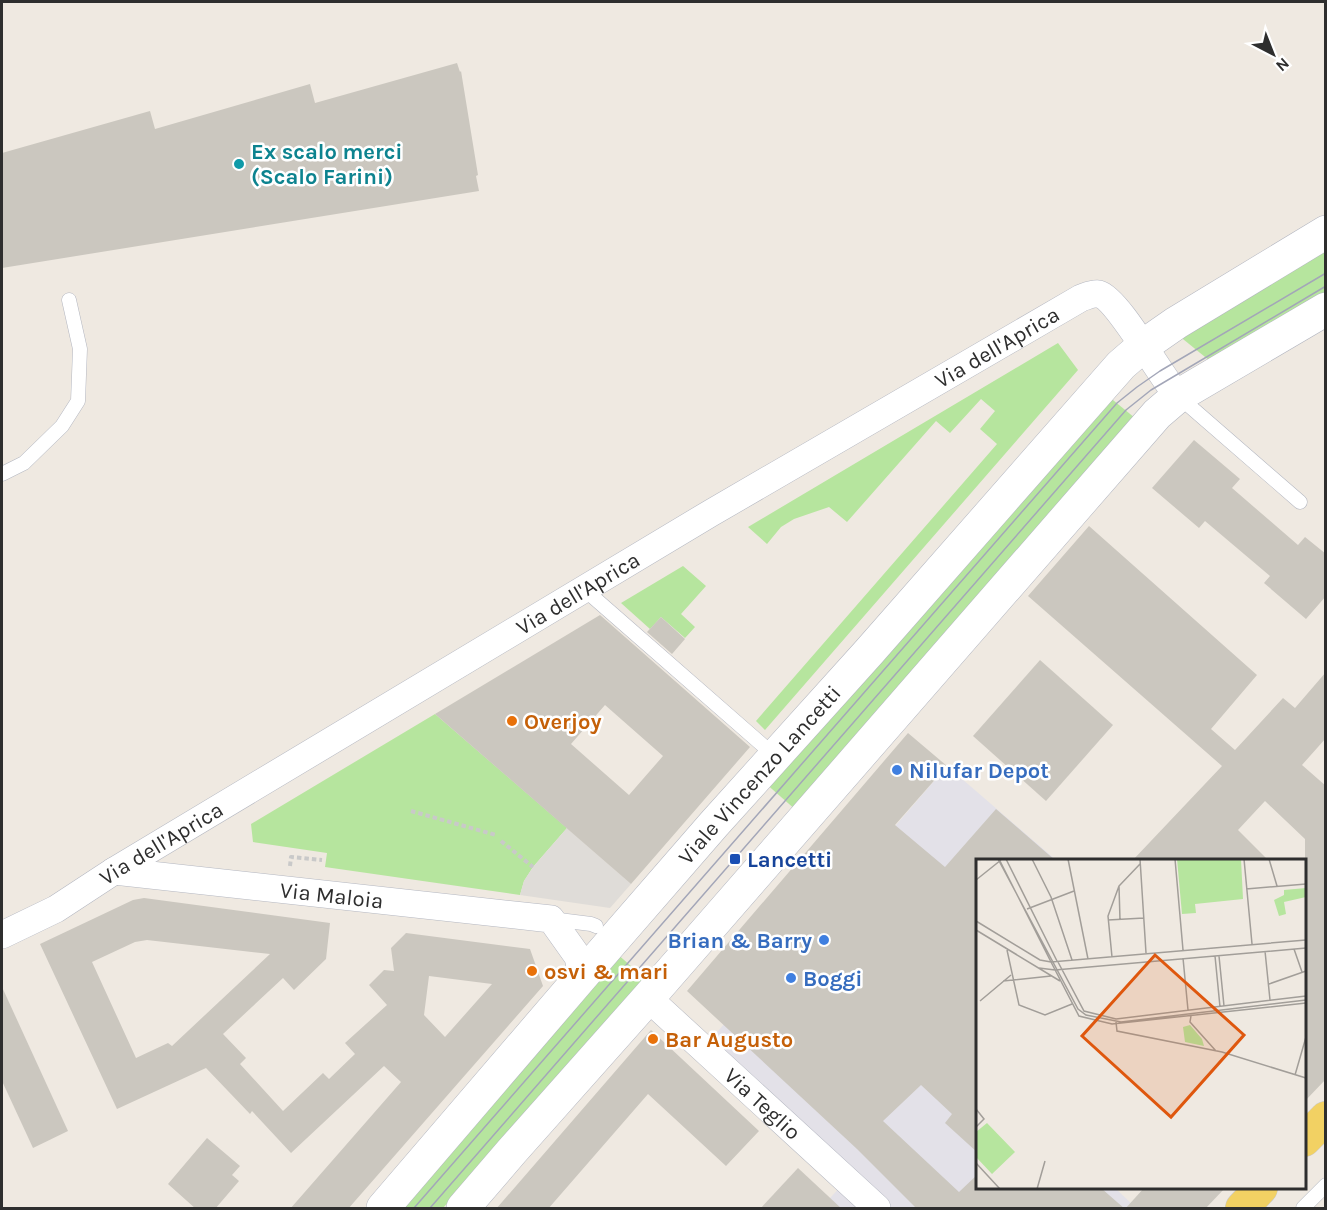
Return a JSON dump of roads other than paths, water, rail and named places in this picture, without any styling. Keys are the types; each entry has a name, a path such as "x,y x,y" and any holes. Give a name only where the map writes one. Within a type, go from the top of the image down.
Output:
{"main road":[{"name":"Viale Vincenzo Lancetti","path":"383,1209 582,976 1121,365 1176,323 1326,232"},
{"path":"464,1209 512,1151 1157,414 1178,396 1326,309"},
{"path":"1306,1139 1326,1118"},
{"path":"1242,1209 1260,1189"}],"street":[{"name":"Via dell'Aprica","path":"2,934 56,909 114,871 711,513 1081,298 1101,294 1111,302 1143,346"},
{"path":"1143,346 1178,396"},
{"name":"Via Maloia","path":"114,871 550,919"},
{"path":"550,919 578,957 582,976"},
{"name":"Via Teglio","path":"648,998 877,1209"}],"lane":[{"path":"2,474 24,463 62,426 78,401 80,349 69,300"},
{"path":"1178,396 1300,502"},
{"path":"584,589 775,756"},
{"name":"Via Maloia","path":"550,919 596,926"},
{"path":"1303,1209 1326,1185"}],"tram line":[{"path":"414,1208 1117,403 1160,371 1326,273"},
{"path":"430,1208 1126,410 1151,390 1326,286"}],"place":[{"name":"Ex scalo merci (Scalo Farini)","path":"239,164"},
{"name":"Overjoy","path":"512,721"},
{"name":"Nilufar Depot","path":"897,770"},
{"name":"Lancetti","path":"735,859"},
{"name":"Brian & Barry","path":"824,940"},
{"name":"osvi & mari","path":"532,971"},
{"name":"Boggi","path":"791,978"},
{"name":"Bar Augusto","path":"653,1039"}]}
